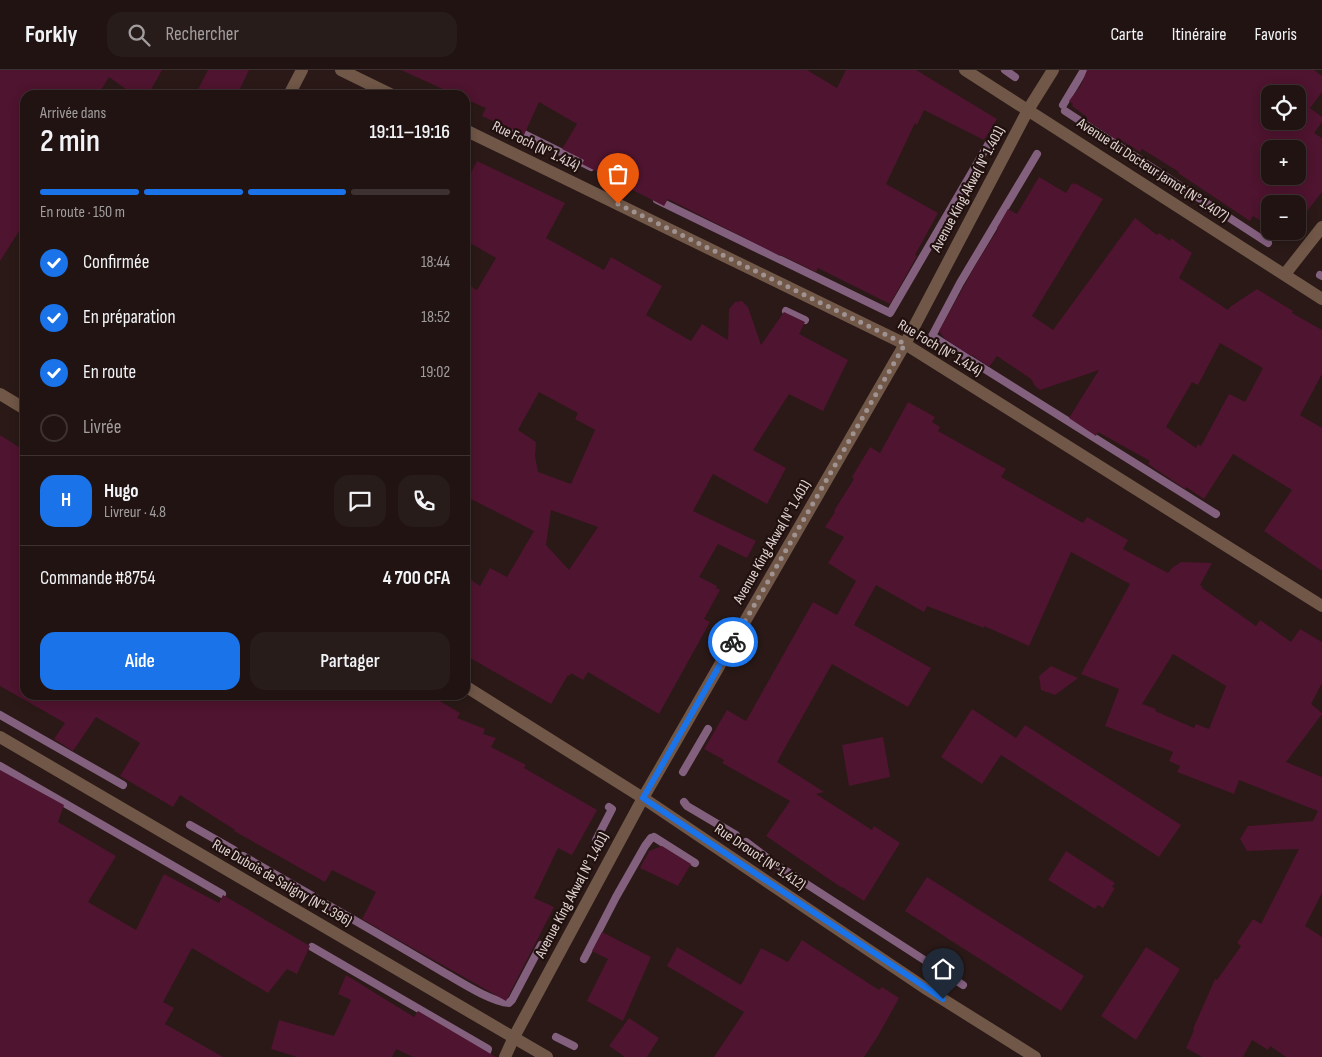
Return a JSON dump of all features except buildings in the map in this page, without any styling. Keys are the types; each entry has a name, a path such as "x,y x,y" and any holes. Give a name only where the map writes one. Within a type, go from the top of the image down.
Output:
{"street":[{"path":"292,90 302,70"},
{"path":"341,70 382,90"},
{"name":"Avenue du Docteur Jamot (N° 1.407)","path":"966,70 1322,299"},
{"name":"Avenue King Akwa( N° 1.401)","path":"505,1057 643,798 905,344 1028,110 1053,70"},
{"name":"Rue Foch (N° 1.414)","path":"470,132 905,344 1322,606"},
{"path":"1285,274 1322,227"},
{"path":"0,394 20,406"},
{"name":"Rue Drouot (N° 1.412)","path":"470,689 643,798 928,990 1035,1057"},
{"name":"Rue Dubois de Saligny (N°1.396)","path":"0,737 547,1057"}],"waterway":[{"path":"1005,70 1015,77"},
{"path":"1063,105 1084,70"},
{"path":"1065,111 1268,243"},
{"path":"516,130 591,167"},
{"path":"657,200 890,313 989,143"},
{"path":"1037,154 960,283 932,336 1216,514"},
{"path":"786,311 805,320"},
{"path":"0,715 123,785"},
{"path":"683,772 708,729"},
{"path":"0,766 222,894"},
{"path":"684,802 687,806 736,835"},
{"path":"596,840 612,809 609,807"},
{"path":"190,825 234,850"},
{"path":"654,837 695,863"},
{"path":"584,959 616,897 651,838"},
{"path":"746,842 774,863 963,985"},
{"path":"243,856 316,898"},
{"path":"326,904 466,986 502,1002 509,1003 512,1000 541,945"},
{"path":"312,947 488,1049 485,1057"},
{"path":"556,1037 574,1046"}],"way so far":[{"path":"618,204 905,344 733,642"}],"route":[{"path":"733,642 643,798 943,999"}]}
